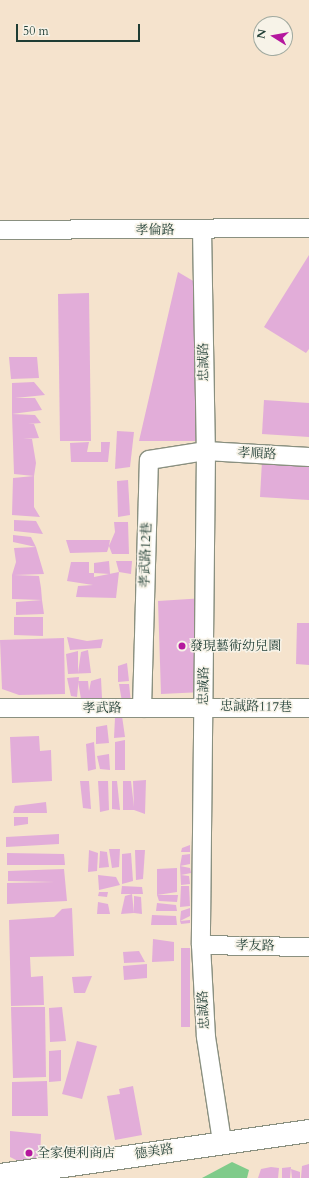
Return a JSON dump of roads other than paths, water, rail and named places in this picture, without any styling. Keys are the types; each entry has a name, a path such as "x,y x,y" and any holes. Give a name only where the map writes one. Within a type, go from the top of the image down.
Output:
{"main road":[{"name":"德美路","path":"0,1175 222,1142 309,1131"}],"street":[{"name":"孝倫路","path":"0,230 309,228"},
{"name":"忠誠路","path":"202,229 206,451 201,945 206,1037 222,1142"},
{"name":"孝順路","path":"206,451 309,457"},
{"name":"孝武路12巷","path":"142,708 149,460 206,451"},
{"name":"忠誠路117巷","path":"203,707 309,708"},
{"name":"孝武路","path":"0,708 203,707"},
{"name":"孝友路","path":"201,945 309,947"}],"place":[{"name":"發現藝術幼兒園","path":"182,646"},
{"name":"全家便利商店","path":"29,1153"}]}
